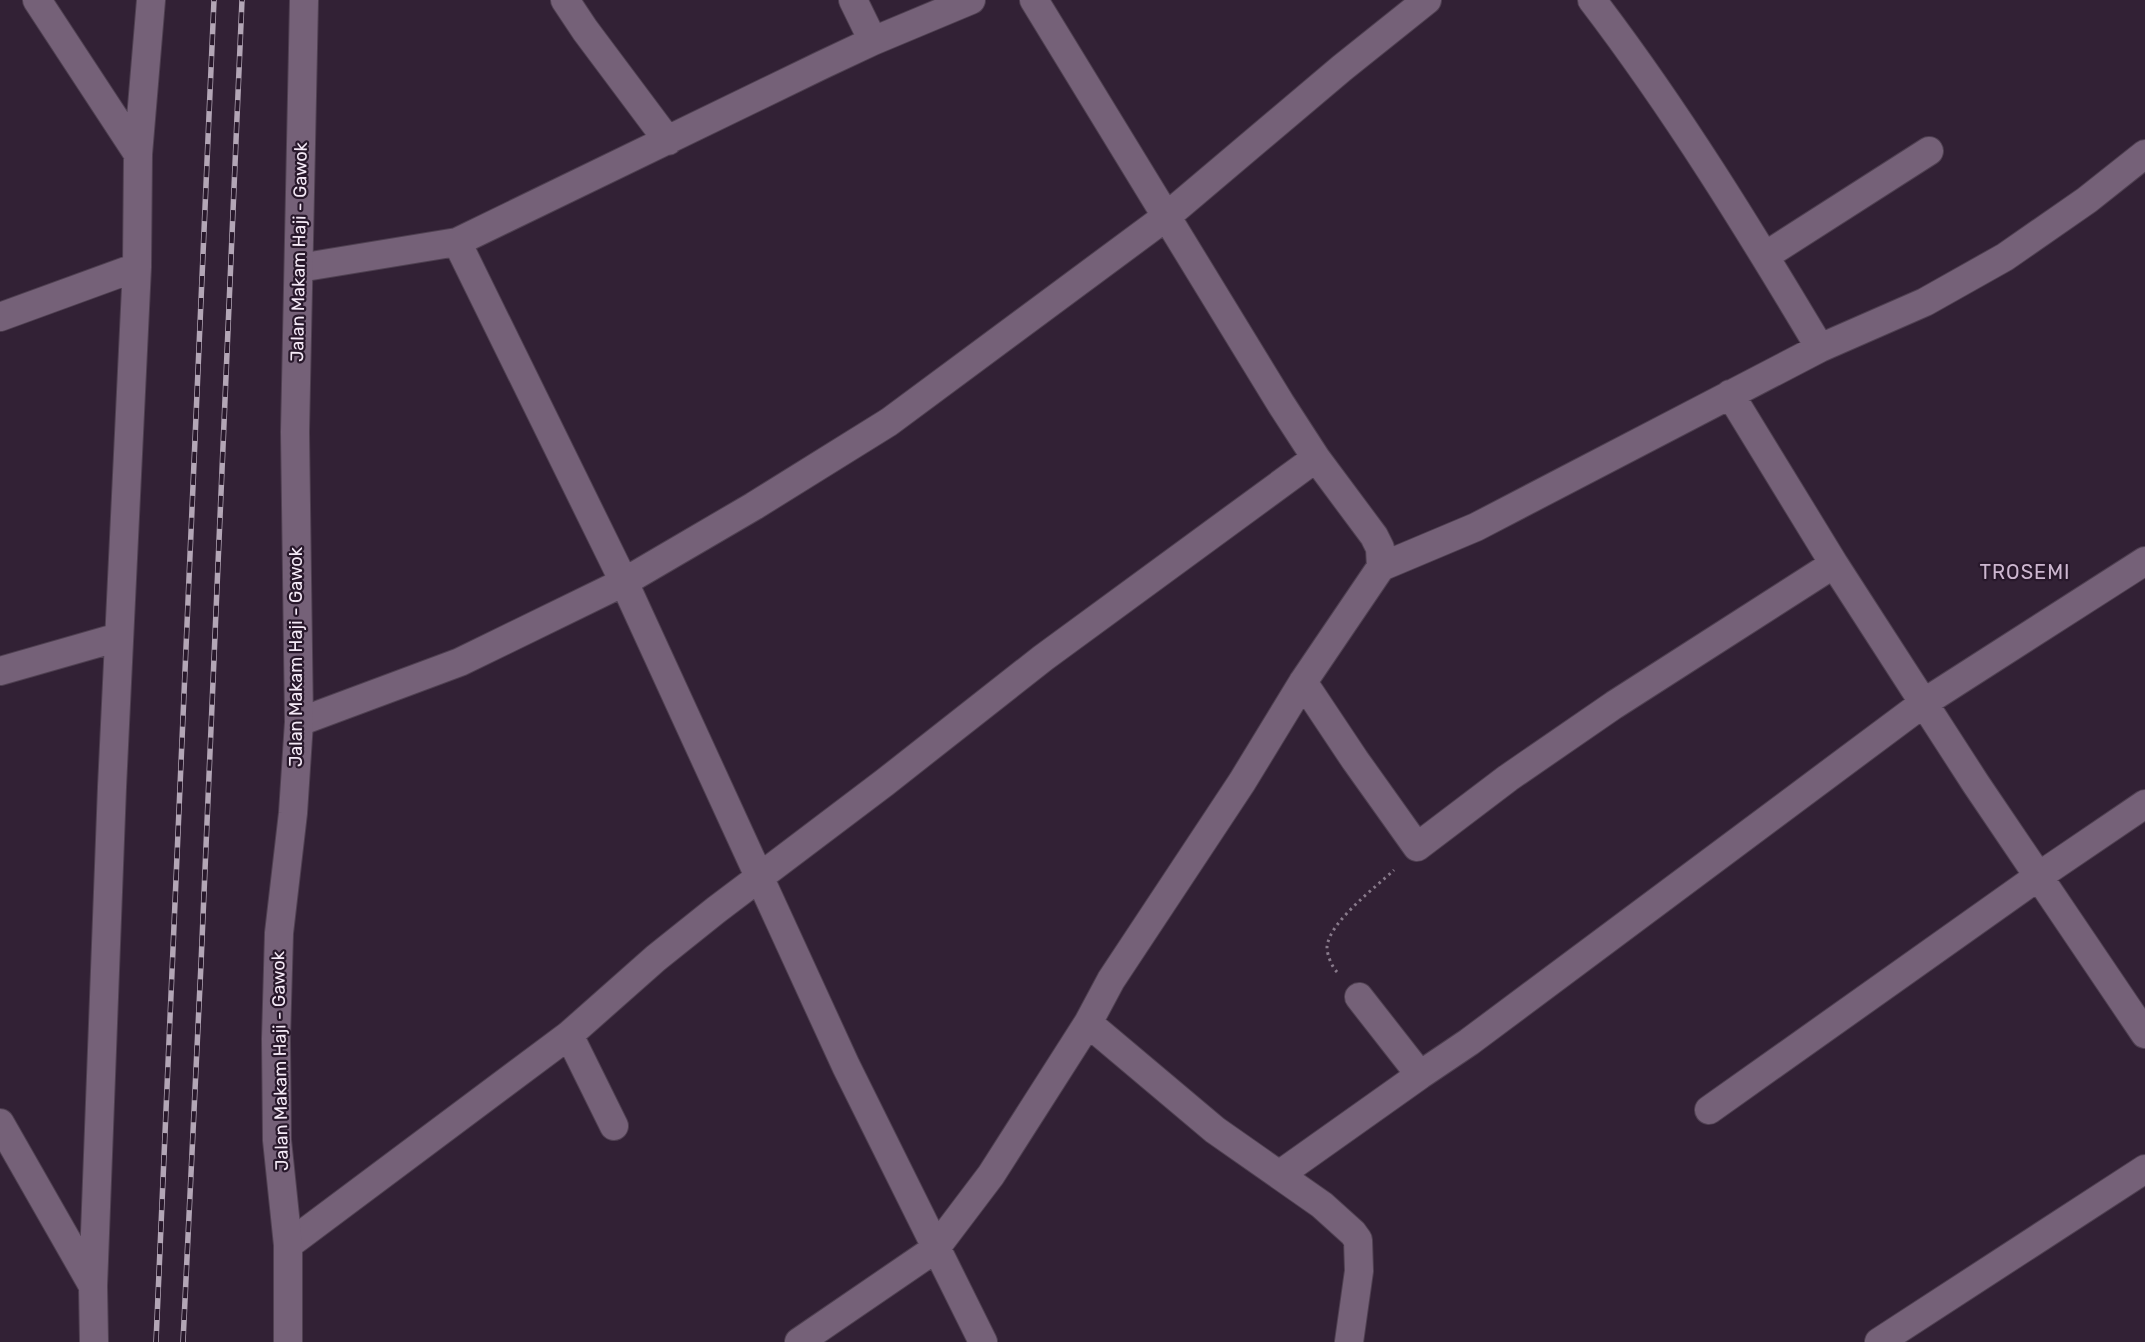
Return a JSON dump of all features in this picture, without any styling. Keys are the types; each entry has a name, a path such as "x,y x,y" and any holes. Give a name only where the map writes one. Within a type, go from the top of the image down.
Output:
{"street":[{"path":"37,0 138,154"},
{"path":"94,1342 93,1286 119,636 137,267 138,154 151,0"},
{"name":"Jalan Makam Haji - Gawok","path":"288,1342 288,1245 277,1140 276,1039 279,933 293,812 299,722 295,432 304,0"},
{"path":"565,0 585,30 668,141"},
{"path":"853,0 873,40"},
{"path":"299,268 457,242 873,40 971,0"},
{"path":"1034,0 1316,458 1374,536 1380,548 1381,567"},
{"path":"299,722 460,662 624,582 754,506 889,422 1167,216 1342,68 1427,0"},
{"path":"1592,0 1645,72 1685,131 1765,256 1820,348"},
{"path":"1765,256 1929,152"},
{"path":"799,1342 936,1249 992,1175 1088,1022 1111,980 1236,790 1303,682 1381,567 1476,526 1820,348 1925,302 2005,257 2087,200 2145,154"},
{"path":"457,242 624,582 846,1066 983,1342"},
{"path":"0,317 137,267"},
{"path":"1730,394 1834,564 1925,702 1976,784 2145,1034"},
{"path":"288,1245 569,1035 656,958 1043,658 1316,458"},
{"path":"1279,1176 1469,1042 1925,702 2145,561"},
{"path":"1303,682 1355,760 1417,847 1508,778 1614,705 1834,564"},
{"path":"0,671 119,636"},
{"path":"1709,1110 2039,876 2145,804"},
{"path":"1359,997 1420,1075"},
{"path":"1088,1022 1215,1130 1322,1205 1349,1228 1358,1240 1359,1271 1349,1342"},
{"path":"569,1035 614,1126"},
{"path":"0,1123 93,1286"},
{"path":"1879,1342 2145,1169"}],"path":[{"path":"1359,997 1333,968 1327,948 1333,932 1344,917 1417,847"}],"railway":[{"path":"156,1342 214,0"},
{"path":"183,1342 242,0"}],"district":[{"name":"TROSEMI","path":"2025,572"}]}
